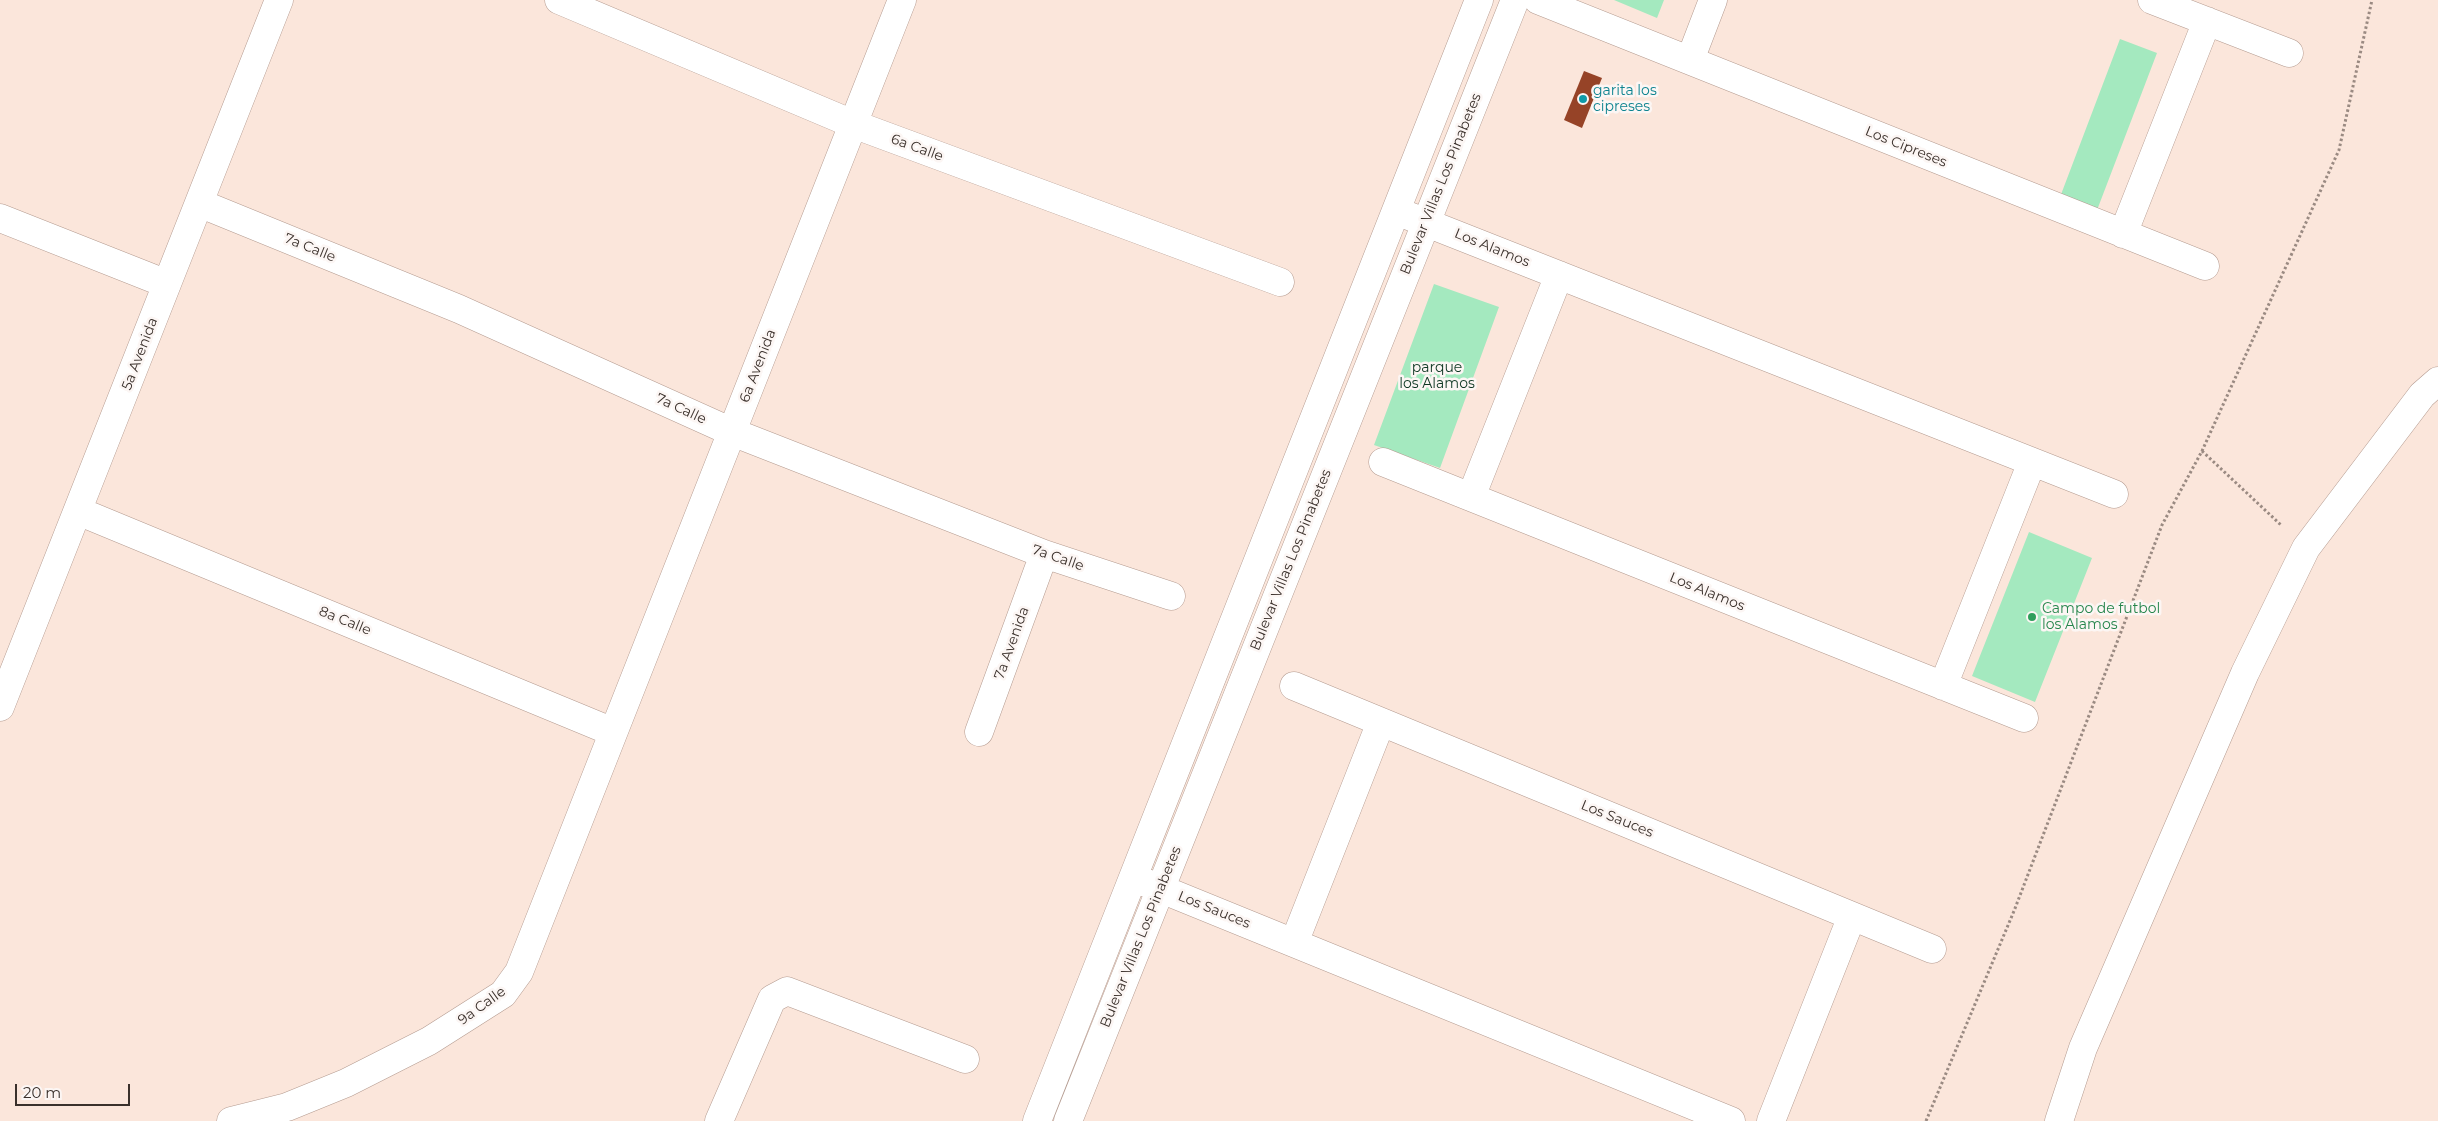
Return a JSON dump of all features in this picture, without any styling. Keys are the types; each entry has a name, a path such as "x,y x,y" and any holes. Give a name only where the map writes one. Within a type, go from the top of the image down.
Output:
{"street":[{"name":"5a Avenida","path":"0,708 279,0"},
{"name":"6a Calle","path":"559,0 853,124 1280,282"},
{"name":"6a Avenida","path":"613,732 902,0"},
{"name":"Bulevar Villas Los Pinabetes","path":"1040,1114 1479,0"},
{"name":"Bulevar Villas Los Pinabetes","path":"1072,1120 1160,888 1515,0"},
{"name":"Los Cipreses","path":"1538,0 2204,266"},
{"path":"1690,60 1713,0"},
{"path":"2152,0 2289,53"},
{"path":"2123,234 2207,21"},
{"name":"7a Calle","path":"199,203 459,309 732,432 1044,554 1171,596"},
{"name":"Los Alamos","path":"1396,211 2114,494"},
{"path":"0,218 167,284"},
{"path":"1471,497 1559,275"},
{"path":"2059,1121 2083,1048 2245,673 2306,548 2422,395 2438,381"},
{"name":"Los Alamos","path":"1383,462 2024,718"},
{"path":"1943,686 2032,462"},
{"name":"8a Calle","path":"78,511 613,732"},
{"name":"7a Avenida","path":"979,732 1044,554"},
{"name":"Los Sauces","path":"1294,686 1932,949"},
{"path":"1294,942 1382,722"},
{"name":"9a Calle","path":"231,1121 285,1114 429,1041 502,994 519,972 613,732"},
{"name":"Los Sauces","path":"1133,878 1731,1121"},
{"path":"1771,1121 1852,916"},
{"path":"718,1121 772,999 788,991 965,1059"},
{"path":"1040,1114 1072,1120"}],"path":[{"path":"1926,1121 2014,911 2162,525 2202,451 2339,150 2372,0"},
{"path":"2202,451 2306,548"}],"green space":[{"path":"1614,0 1664,0 1657,18"},
{"path":"2120,39 2157,53 2094,218 2057,205"},
{"name":"parque los Alamos","path":"1434,284 1499,307 1440,468 1374,445"},
{"name":"Campo de futbol los Alamos","path":"2029,532 2092,558 2035,702 1972,676"}],"building":[{"name":"garita los cipreses","path":"1584,71 1602,78 1582,128 1564,120"}],"place":[{"name":"garita los cipreses","path":"1583,99"},
{"name":"Campo de futbol los Alamos","path":"2032,617"}]}
